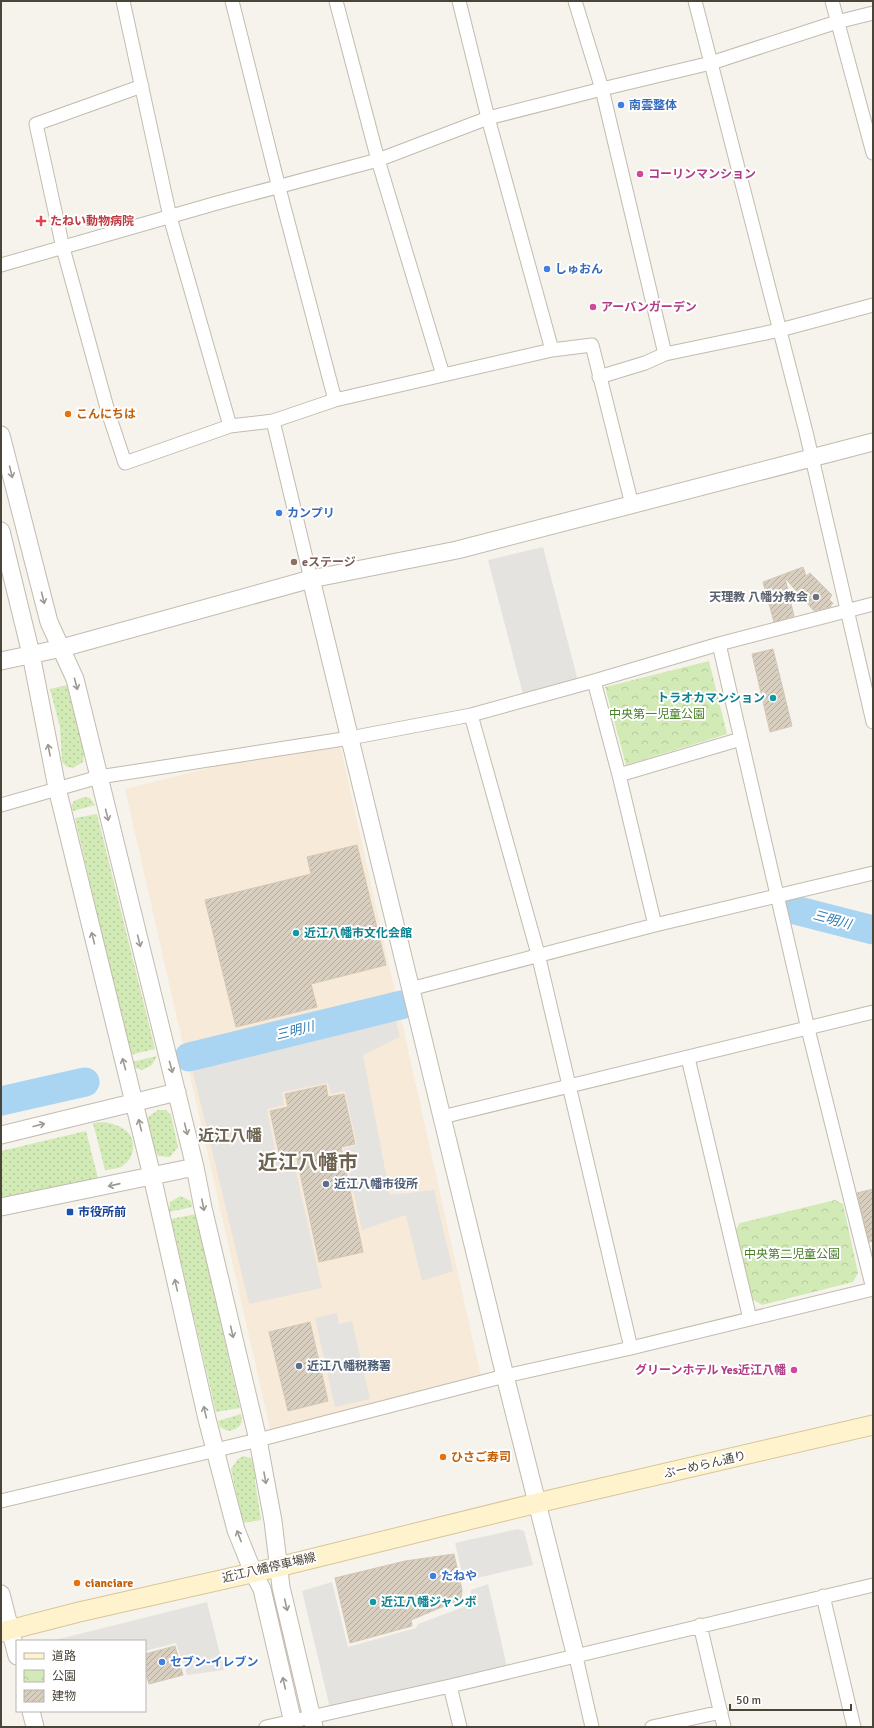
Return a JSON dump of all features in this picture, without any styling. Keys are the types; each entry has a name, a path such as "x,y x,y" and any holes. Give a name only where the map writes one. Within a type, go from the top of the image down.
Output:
{"main road":[{"name":"ぶーめらん通り","path":"537,1503 873,1425"},
{"name":"近江八幡停車場線","path":"6,1631 79,1612 278,1567 537,1503"}],"street":[{"path":"123,1 170,217 230,426"},
{"path":"232,1 279,188 335,400"},
{"path":"336,1 378,160 443,375"},
{"path":"459,1 488,118 552,350"},
{"path":"575,1 602,88 665,354"},
{"path":"695,1 780,330 848,610 873,722"},
{"path":"832,1 873,152"},
{"path":"1,265 217,203 279,188 378,160 488,118 602,88 711,64 837,22 873,13"},
{"path":"142,86 36,124 63,248 109,415 124,463 230,426 273,421 335,400 552,350 592,345 632,505"},
{"path":"599,377 646,363 665,354 780,330 873,305"},
{"path":"273,421 410,989 505,1376 576,1656 592,1727"},
{"path":"1,435 49,622 75,679 177,1092 258,1440 273,1521 278,1567 313,1722"},
{"path":"1,661 62,648 312,579 458,550 873,442"},
{"path":"1,531 31,654 57,788 152,1176 207,1419 236,1530 262,1590 294,1724"},
{"path":"1,805 99,776 350,738 472,715 719,644 873,604"},
{"path":"1,1501 258,1440 505,1376 631,1348 873,1289 808,1029 719,644"},
{"path":"594,681 619,775 654,925"},
{"path":"472,715 538,954 631,1348"},
{"path":"619,775 741,739"},
{"path":"410,989 538,954 873,873"},
{"path":"442,1117 873,1012"},
{"path":"688,1058 750,1319"},
{"path":"1,1135 177,1092"},
{"path":"1,1207 195,1167"},
{"path":"266,1727 313,1722 450,1686 700,1625 873,1585"},
{"path":"1,1594 6,1631 16,1654"},
{"path":"823,1596 854,1727"},
{"path":"700,1625 724,1727"},
{"path":"450,1686 460,1727"},
{"path":"31,1712 35,1727"},
{"path":"652,1727 721,1712"}],"shaded area":[{"path":"543,547 578,681 523,694 488,560"},
{"path":"338,736 481,1377 271,1433 125,789"},
{"path":"396,1021 400,1037 363,1055 390,1195 434,1190 453,1271 422,1281 406,1215 362,1230 344,1149 357,1145 345,1091 331,1094 328,1083 282,1092 284,1105 267,1109 277,1161 293,1158 322,1288 249,1304 192,1068"},
{"path":"337,1313 339,1324 352,1321 370,1399 335,1407 315,1318"},
{"path":"518,1529 524,1531 533,1565 464,1581 455,1543"},
{"path":"332,1582 348,1647 416,1628 418,1624 469,1605 471,1590 488,1584 507,1667 330,1708 302,1591"},
{"path":"207,1602 224,1670 187,1675 176,1643 146,1651 146,1640 55,1640"}],"green space":[{"name":"中央第一児童公園","path":"709,661 727,734 626,765 605,687"},
{"path":"67,685 84,753 83,762 73,768 67,767 62,762 60,727 50,689"},
{"path":"84,797 90,798 95,805 73,811 71,806 74,801"},
{"path":"97,814 155,1049 130,1055 75,818"},
{"path":"157,1056 152,1065 142,1070 136,1068 132,1062"},
{"path":"158,1110 166,1110 171,1115 178,1147 170,1157 158,1156 150,1137 148,1117"},
{"path":"103,1122 120,1127 129,1133 132,1138 133,1150 131,1156 123,1166 118,1168 105,1170 93,1123"},
{"path":"86,1131 98,1178 1,1199 1,1151"},
{"path":"180,1196 191,1201 192,1207 169,1212 170,1202"},
{"name":"中央第二児童公園","path":"835,1200 843,1204 858,1273 853,1282 762,1305 752,1299 736,1229 740,1223"},
{"path":"196,1214 240,1408 216,1412 171,1219"},
{"path":"241,1414 242,1421 238,1428 228,1431 220,1427 218,1421"},
{"path":"244,1456 252,1459 256,1470 255,1481 261,1520 243,1523 231,1469 238,1459"}],"building":[{"name":"天理教 八幡分教会","path":"803,567 806,576 810,573 832,595 829,600 833,603 830,607 814,611 785,578 794,616 774,622 763,582"},
{"name":"トラオカマンション","path":"773,649 792,726 770,732 752,654"},
{"name":"近江八幡市文化会館","path":"357,845 386,965 311,984 317,1007 236,1027 205,900 311,874 307,857"},
{"name":"近江八幡市役所","path":"326,1085 328,1097 344,1094 355,1144 341,1147 363,1252 319,1262 296,1154 280,1158 270,1111 288,1107 285,1094"},
{"path":"873,1189 873,1241 869,1242 857,1193"},
{"name":"近江八幡税務署","path":"310,1322 328,1401 288,1411 269,1332"},
{"path":"454,1554 462,1590 461,1599 411,1620 412,1626 350,1643 335,1578 405,1561"},
{"name":"セブン-イレブン","path":"175,1646 183,1675 149,1684 146,1674 146,1654"}],"waterway":[{"name":"三明川","path":"791,909 873,930"},
{"name":"三明川","path":"189,1057 401,1005"},
{"name":"三明川","path":"1,1101 85,1082"}],"place":[{"name":"南雲整体","path":"621,105"},
{"name":"コーリンマンション","path":"640,174"},
{"name":"たねい動物病院","path":"41,221"},
{"name":"しゅおん","path":"547,269"},
{"name":"アーバンガーデン","path":"593,307"},
{"name":"こんにちは","path":"68,414"},
{"name":"カンプリ","path":"279,513"},
{"name":"eステージ","path":"294,562"},
{"name":"天理教 八幡分教会","path":"816,597"},
{"name":"トラオカマンション","path":"773,698"},
{"name":"近江八幡市文化会館","path":"296,933"},
{"name":"近江八幡市役所","path":"326,1184"},
{"name":"市役所前","path":"70,1212"},
{"name":"近江八幡税務署","path":"299,1366"},
{"name":"グリーンホテル Yes近江八幡","path":"794,1370"},
{"name":"ひさご寿司","path":"443,1457"},
{"name":"たねや","path":"433,1576"},
{"name":"cianciare","path":"77,1583"},
{"name":"近江八幡ジャンボ","path":"373,1602"},
{"name":"セブン-イレブン","path":"162,1662"}],"district":[{"name":"近江八幡","path":"230,1136"},
{"name":"近江八幡市","path":"308,1162"}]}
